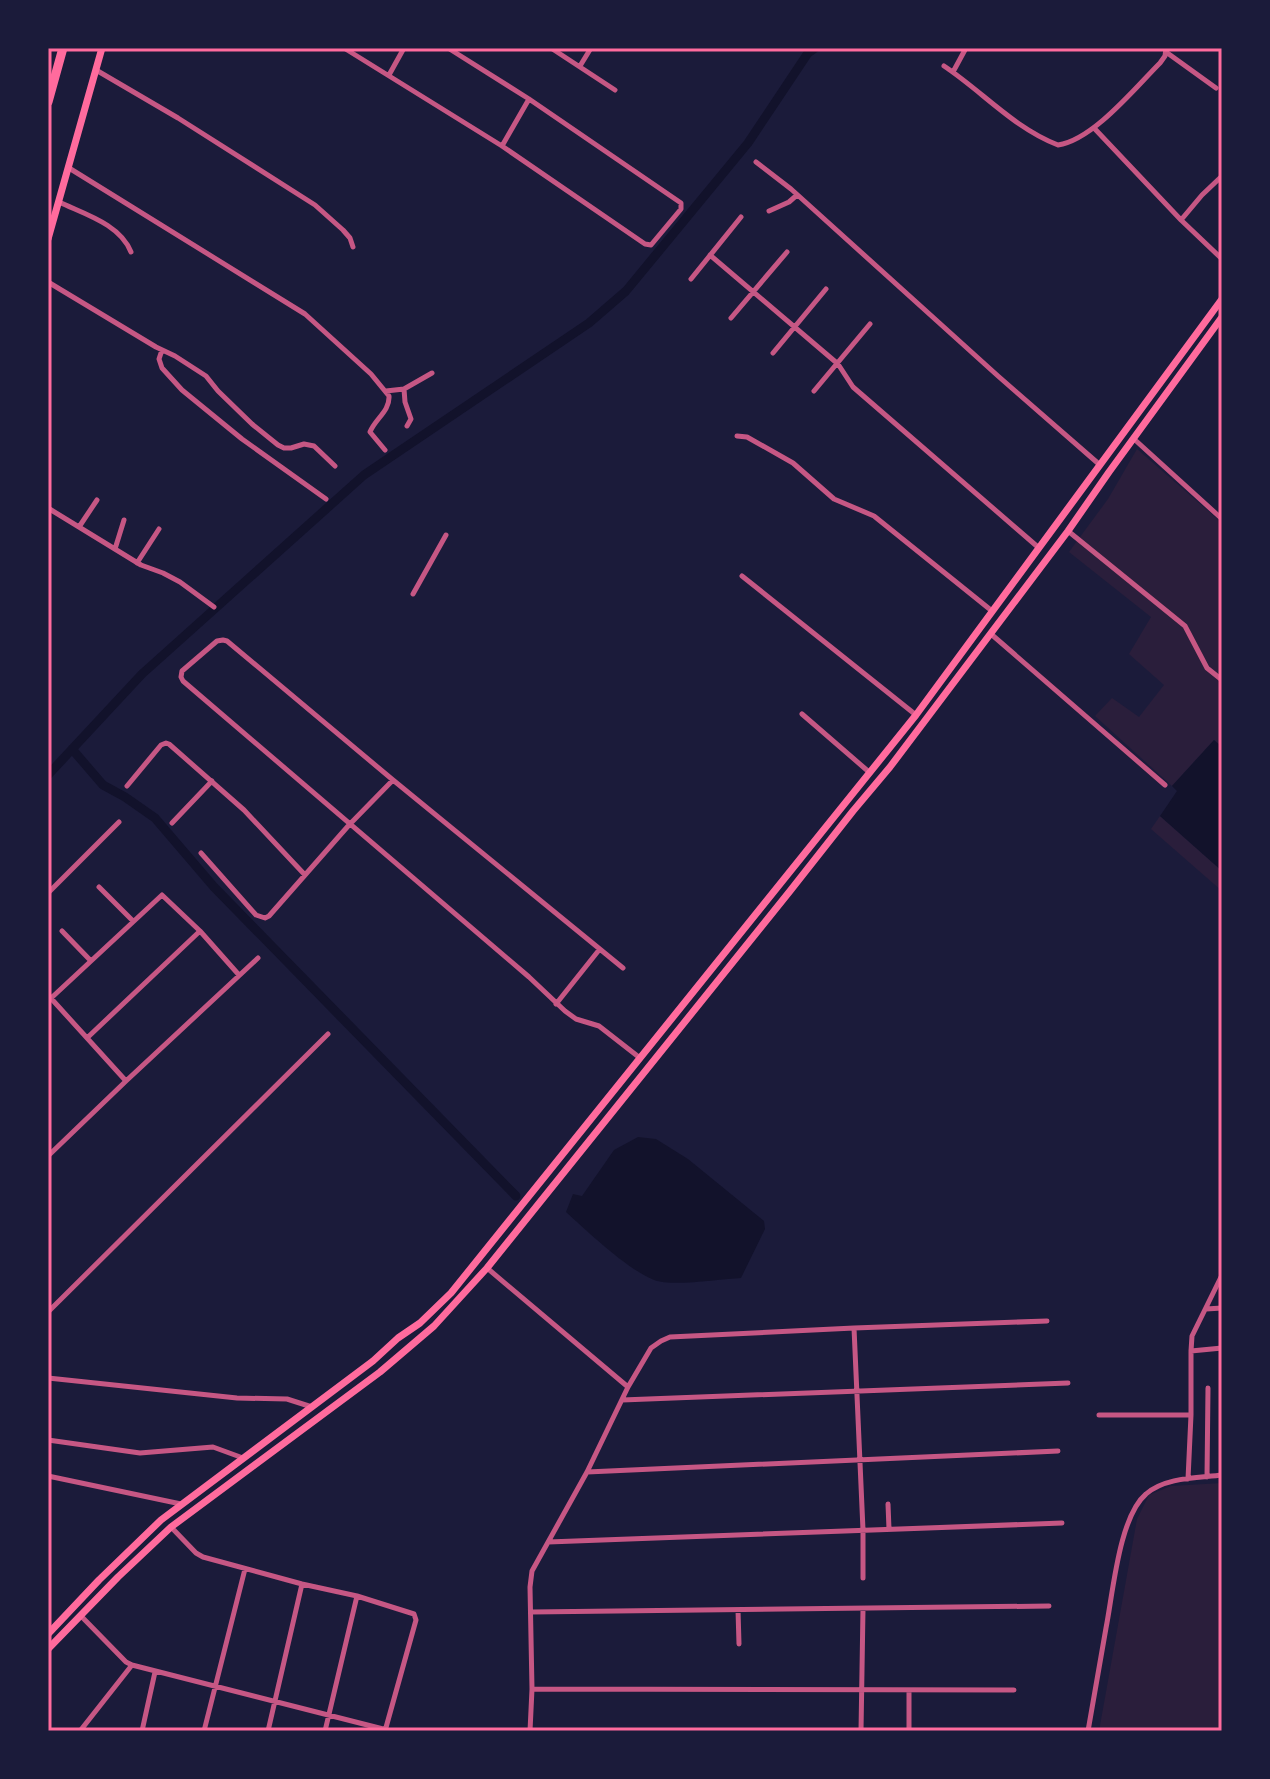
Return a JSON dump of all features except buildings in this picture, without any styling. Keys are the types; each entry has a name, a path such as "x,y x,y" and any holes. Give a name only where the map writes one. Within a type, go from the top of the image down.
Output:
{"highway":[{"path":"48,102 63,48"}],"main road":[{"path":"48,239 102,48"},
{"path":"48,1634 143,1537 182,1504 373,1361 451,1293 916,715 1222,299"},
{"path":"48,1649 171,1527 380,1372 434,1326 487,1268 890,767 1068,531 1222,317"}],"street":[{"path":"344,48 502,146 645,244 651,245 681,209 681,203 529,99 448,48"},
{"path":"389,75 404,48"},
{"path":"551,48 615,90"},
{"path":"580,66 591,48"},
{"path":"953,72 966,48"},
{"path":"944,66 966,80 1016,122 1058,145 1066,144 1094,128 1160,63 1166,50 1216,88"},
{"path":"96,69 315,205 343,230 353,247"},
{"path":"502,146 529,99"},
{"path":"1094,128 1222,259"},
{"path":"756,162 1101,466"},
{"path":"69,168 305,314 371,374 389,396 389,403 370,432 385,450"},
{"path":"1181,220 1222,176"},
{"path":"769,211 797,195"},
{"path":"59,202 116,231 125,239 131,252"},
{"path":"691,279 741,217"},
{"path":"731,318 787,252"},
{"path":"710,255 838,364 853,387 1039,548"},
{"path":"48,282 206,376 252,424 278,445 284,448 304,444 314,446 335,466"},
{"path":"773,353 826,289"},
{"path":"814,391 870,324"},
{"path":"162,350 159,359 162,368 182,390 242,439 326,499"},
{"path":"386,391 404,389 432,373"},
{"path":"404,389 411,419 407,426"},
{"path":"737,436 747,437 786,459 834,499 874,516 992,611"},
{"path":"1134,439 1222,519"},
{"path":"79,527 97,500"},
{"path":"48,508 137,563 170,576 214,607"},
{"path":"115,549 124,520"},
{"path":"137,563 159,529"},
{"path":"1068,531 1185,626 1207,668 1222,680"},
{"path":"413,594 446,535"},
{"path":"742,576 916,715"},
{"path":"991,634 1165,785"},
{"path":"623,968 227,641 217,641 182,671 183,681 529,977 556,1004 576,1019 599,1026 640,1058"},
{"path":"802,714 869,772"},
{"path":"127,786 166,743 244,810 305,875"},
{"path":"201,853 256,915 265,918 393,780"},
{"path":"172,823 212,781"},
{"path":"48,893 119,822"},
{"path":"99,887 133,921"},
{"path":"126,1081 49,998 162,895 200,931 239,975"},
{"path":"62,931 91,961"},
{"path":"87,1038 200,931"},
{"path":"556,1004 599,950"},
{"path":"48,1156 258,958"},
{"path":"48,1312 328,1034"},
{"path":"487,1268 628,1387"},
{"path":"1188,1479 1192,1336 1222,1275"},
{"path":"1205,1309 1222,1308"},
{"path":"530,1731 532,1571 651,1348 670,1337 1047,1321"},
{"path":"854,1328 863,1578"},
{"path":"1191,1351 1222,1348"},
{"path":"48,1378 237,1398 287,1399 313,1407"},
{"path":"622,1400 1068,1383"},
{"path":"1207,1477 1208,1388"},
{"path":"1099,1415 1191,1415"},
{"path":"48,1440 140,1453 213,1447 243,1458"},
{"path":"587,1472 1058,1451"},
{"path":"1088,1731 1119,1555 1137,1503 1148,1492 1170,1481 1222,1475"},
{"path":"48,1476 182,1504"},
{"path":"888,1504 889,1529"},
{"path":"548,1542 1062,1523"},
{"path":"81,1616 132,1665 387,1731 416,1618 412,1613 203,1557 171,1527"},
{"path":"204,1731 245,1569"},
{"path":"268,1731 302,1584"},
{"path":"325,1731 357,1596"},
{"path":"531,1612 1049,1606"},
{"path":"861,1731 863,1609"},
{"path":"738,1610 739,1644"},
{"path":"80,1731 132,1665"},
{"path":"142,1731 155,1672"},
{"path":"532,1689 1014,1690"},
{"path":"909,1690 909,1731"}],"shaded area":[{"path":"1137,449 1222,523 1222,747 1214,740 1172,786 1095,716 1112,698 1139,717 1164,685 1129,654 1151,617 1069,552 1108,499"},
{"path":"1214,740 1222,747 1222,871 1160,816 1177,791 1172,786"},
{"path":"1160,816 1222,871 1222,891 1151,829"},
{"path":"638,1137 656,1139 688,1159 764,1221 765,1229 741,1278 684,1283 654,1280 620,1259 566,1212 573,1194 582,1196 614,1150"},
{"path":"1222,1483 1222,1731 1099,1731 1137,1519 1149,1495 1171,1486"}],"waterway":[{"path":"48,775 142,674 364,475 589,323 626,291 748,143 808,53 815,48"},
{"path":"72,749 103,785 155,818 214,887 516,1196"}]}
